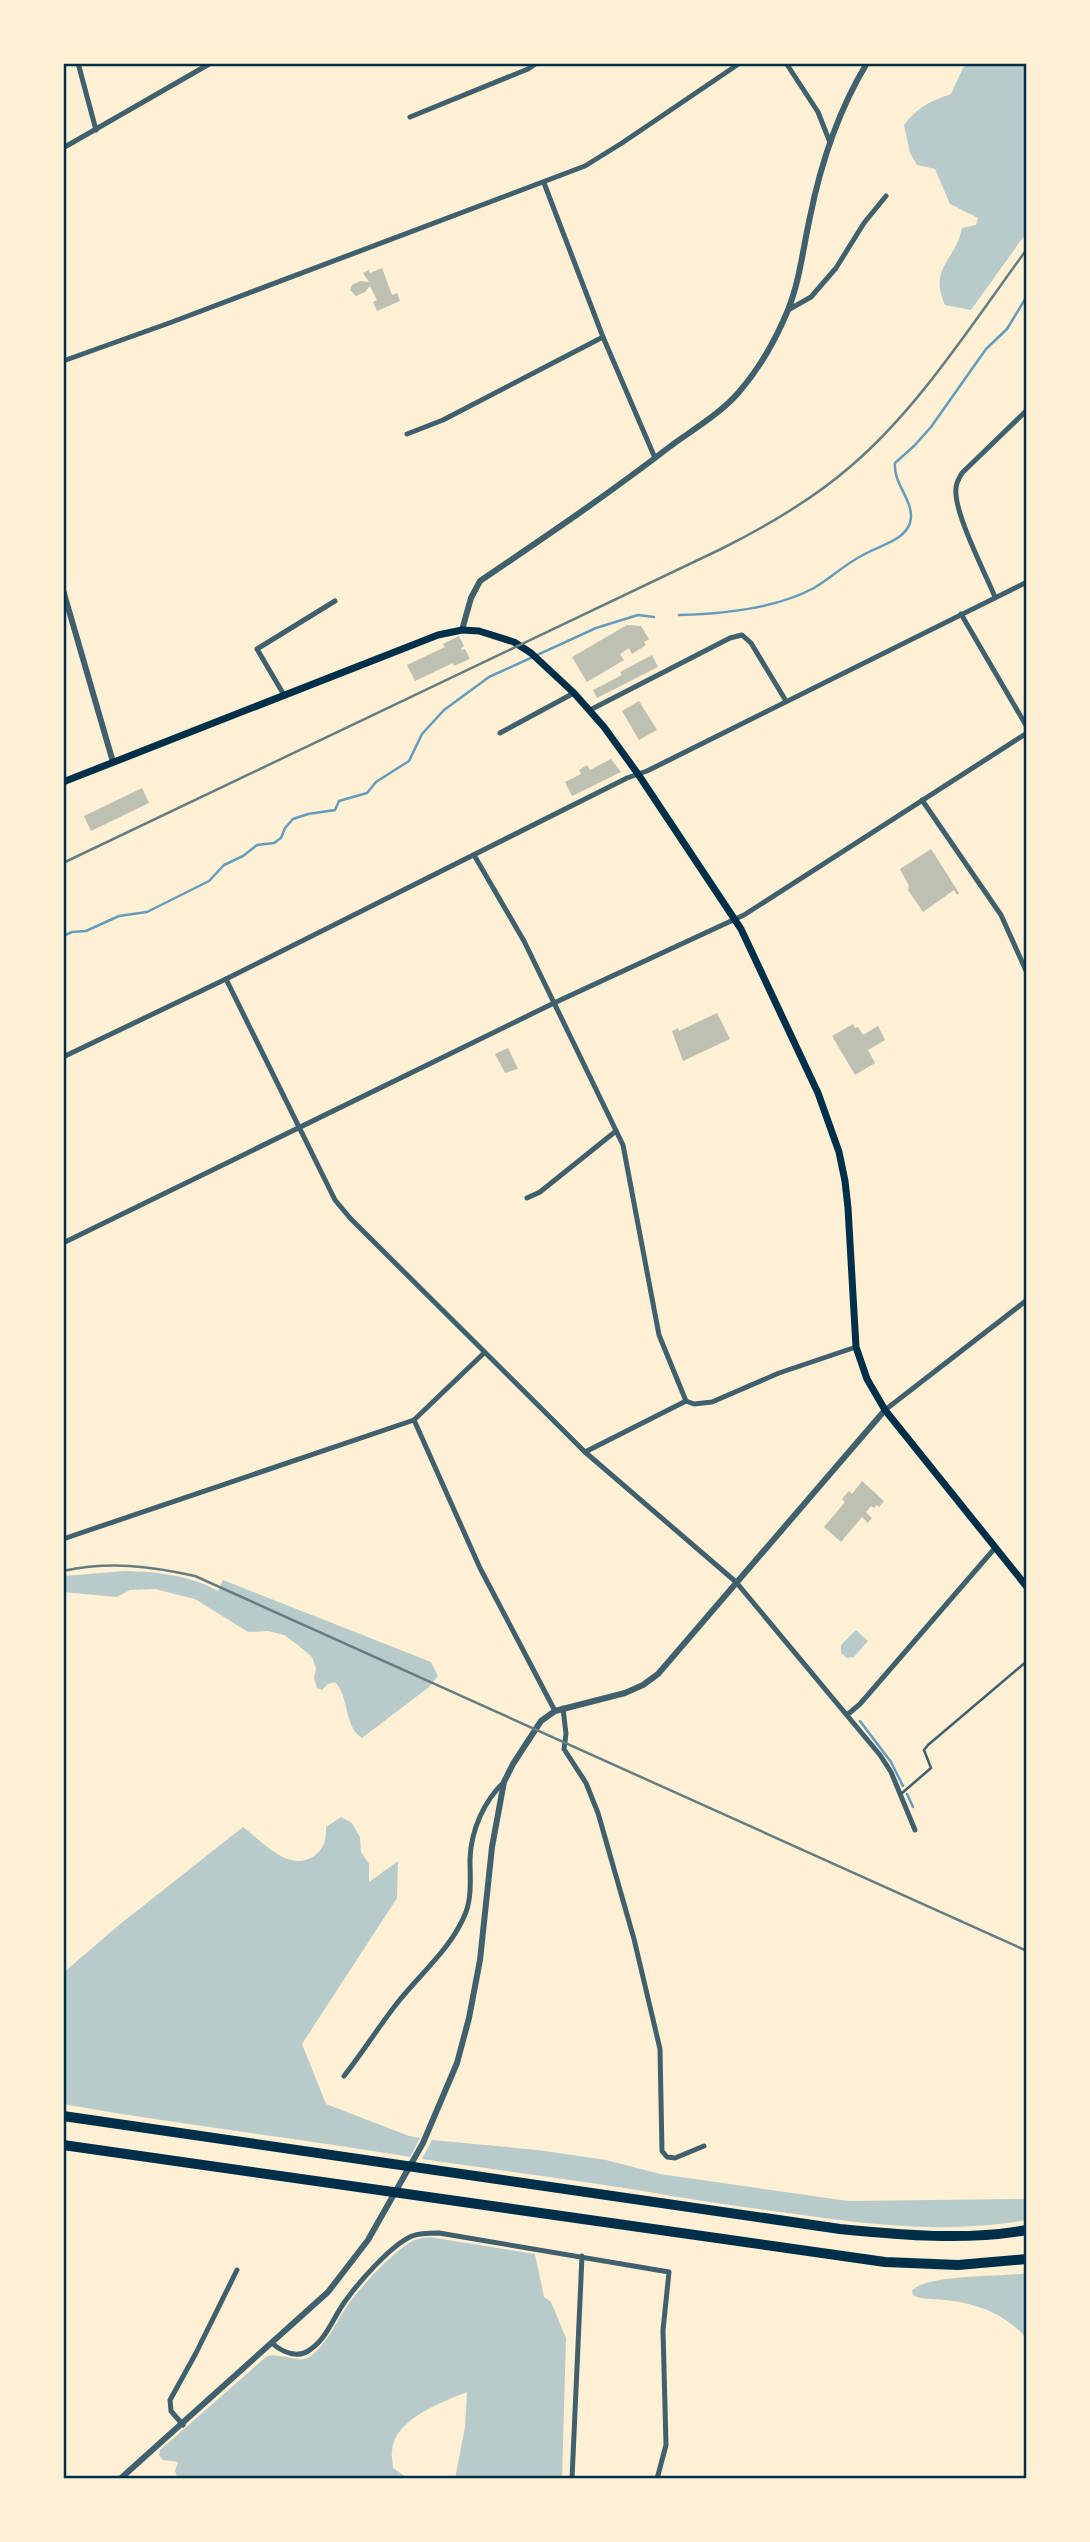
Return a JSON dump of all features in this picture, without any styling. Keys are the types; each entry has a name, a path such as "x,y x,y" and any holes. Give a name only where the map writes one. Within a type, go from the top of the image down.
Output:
{"highway":[{"path":"63,2116 840,2230 931,2236 977,2236 1027,2230"},
{"path":"63,2145 885,2262 958,2265 1027,2259"}],"main road":[{"path":"63,782 438,635 462,629 479,631 514,642 531,653 590,710 638,774 736,919 810,1075 839,1152 848,1208 856,1346 867,1379 885,1410 1027,1587"}],"street":[{"path":"78,63 96,130"},
{"path":"63,148 211,63"},
{"path":"410,117 537,63"},
{"path":"63,361 585,166 622,144 740,63"},
{"path":"786,63 818,112 829,140"},
{"path":"462,629 471,598 481,581 655,458 737,394 775,338 788,310 829,140 851,90 867,63"},
{"path":"544,183 603,337 655,458"},
{"path":"788,310 811,297 836,268 864,223 886,196"},
{"path":"407,434 443,420 603,337"},
{"path":"995,597 965,524 956,496 956,484 962,473 1027,410"},
{"path":"63,1057 1027,582"},
{"path":"63,590 113,762"},
{"path":"284,695 257,649 335,601"},
{"path":"961,614 1027,727"},
{"path":"590,710 730,638 742,635 751,643 786,701"},
{"path":"500,733 574,693"},
{"path":"63,1243 554,1003 736,919 1027,733"},
{"path":"922,800 1000,915 1027,974"},
{"path":"474,855 524,941 617,1131 626,1161 659,1335 686,1401 694,1404 712,1402 779,1373 856,1346"},
{"path":"226,979 335,1200 585,1452 737,1583 880,1755 901,1794 915,1830"},
{"path":"527,1198 540,1192 617,1131"},
{"path":"120,2479 328,2292 368,2241 417,2154 457,2063 469,2018 480,1960 492,1847 504,1782 541,1721 559,1710 625,1693 658,1674 885,1410 1027,1300"},
{"path":"63,1539 414,1420 484,1353"},
{"path":"585,1452 686,1401"},
{"path":"414,1420 480,1567 559,1710 566,1734 564,1749 586,1783 602,1823 634,1939 660,2049 662,2151 667,2157 675,2158 704,2146"},
{"path":"847,1715 860,1704 995,1548"},
{"path":"344,2076 399,2000 434,1961 459,1926 470,1894 470,1854 481,1813 491,1795 504,1782"},
{"path":"272,2343 290,2354 303,2354 312,2349 346,2300 398,2246 412,2236 439,2233 669,2272 663,2330 666,2445 657,2479"},
{"path":"572,2479 582,2256"},
{"path":"183,2424 171,2411 170,2400 237,2270"}],"lane":[{"path":"901,1794 931,1768 924,1750 928,1745 1027,1661"}],"shaded area":[{"path":"970,63 1027,63 1027,232 971,310 945,305 940,282 941,273 962,228 976,225 978,218 950,204 935,169 917,165 910,153 904,125 925,105 951,94 963,68"},
{"path":"126,1571 173,1575 218,1591 223,1580 431,1662 438,1676 429,1687 362,1738 352,1726 340,1688 335,1682 322,1690 317,1688 314,1678 316,1668 312,1657 284,1635 268,1631 248,1632 195,1599 155,1589 130,1590 117,1597 63,1592 63,1576"},
{"path":"856,1630 868,1641 854,1657 847,1658 841,1653 841,1645"},
{"path":"341,1817 352,1823 360,1837 361,1852 369,1864 369,1882 398,1861 397,1898 302,2044 326,2104 420,2138 410,2157 63,2104 63,1973 243,1827 277,1854 295,1861 305,1860 321,1850 326,1827"},
{"path":"432,2140 538,2150 606,2160 660,2174 848,2201 1027,2199 1027,2220 969,2227 940,2227 824,2218 422,2159"},
{"path":"429,2237 535,2254 544,2297 551,2302 566,2338 562,2479 455,2479 465,2427 467,2392 421,2413 401,2430 392,2451 393,2468 409,2479 178,2479 175,2471 178,2462 163,2460 159,2455 160,2450 267,2356 300,2359 309,2357 326,2340 354,2297 376,2272 409,2243"},
{"path":"1027,2273 1027,2339 1010,2323 990,2311 941,2299 920,2298 913,2295 912,2291 932,2282 948,2279"}],"building":[{"path":"382,268 392,295 397,293 400,301 377,311 373,302 377,300 370,286 356,296 350,290 352,285 360,281 369,282 363,273"},
{"path":"627,625 641,626 649,639 644,642 646,645 632,654 629,648 620,654 624,660 587,682 572,657"},
{"path":"459,636 464,646 461,648 465,649 470,659 454,666 453,663 415,681 407,665 445,647 443,644"},
{"path":"652,655 658,667 597,698 593,690"},
{"path":"639,701 657,730 639,740 622,711"},
{"path":"611,759 621,772 572,796 565,782 581,774 579,770 587,765 590,770"},
{"path":"142,788 149,803 91,831 84,816"},
{"path":"931,849 959,893 957,895 954,890 923,912 908,890 909,886 900,869"},
{"path":"717,1013 730,1039 683,1061 672,1031 678,1028 679,1031"},
{"path":"853,1024 863,1035 878,1026 885,1040 868,1050 875,1063 855,1075 832,1036"},
{"path":"508,1048 518,1069 505,1073 495,1054"},
{"path":"862,1481 884,1501 879,1507 871,1506 866,1512 872,1518 868,1523 862,1517 841,1542 824,1527 845,1502 842,1499 849,1491 852,1494"}],"waterway":[{"path":"679,615 748,609 783,601 814,588 856,559 902,534 910,523 911,515 897,479 895,463 931,427 986,349 1007,329 1027,296"},
{"path":"63,936 86,931 119,916 147,912 209,881 224,865 243,856 257,845 274,843 281,838 293,819 335,810 339,801 367,793 376,782 409,761 422,734 444,710 489,677 596,628 638,615 654,617"},
{"path":"860,1721 891,1762 903,1786"},
{"path":"907,1794 913,1807"}],"railway":[{"path":"63,863 721,549 789,512 851,466 900,418 945,363 1027,249"},
{"path":"63,1571 97,1566 129,1566 195,1576 1027,1951"}]}
